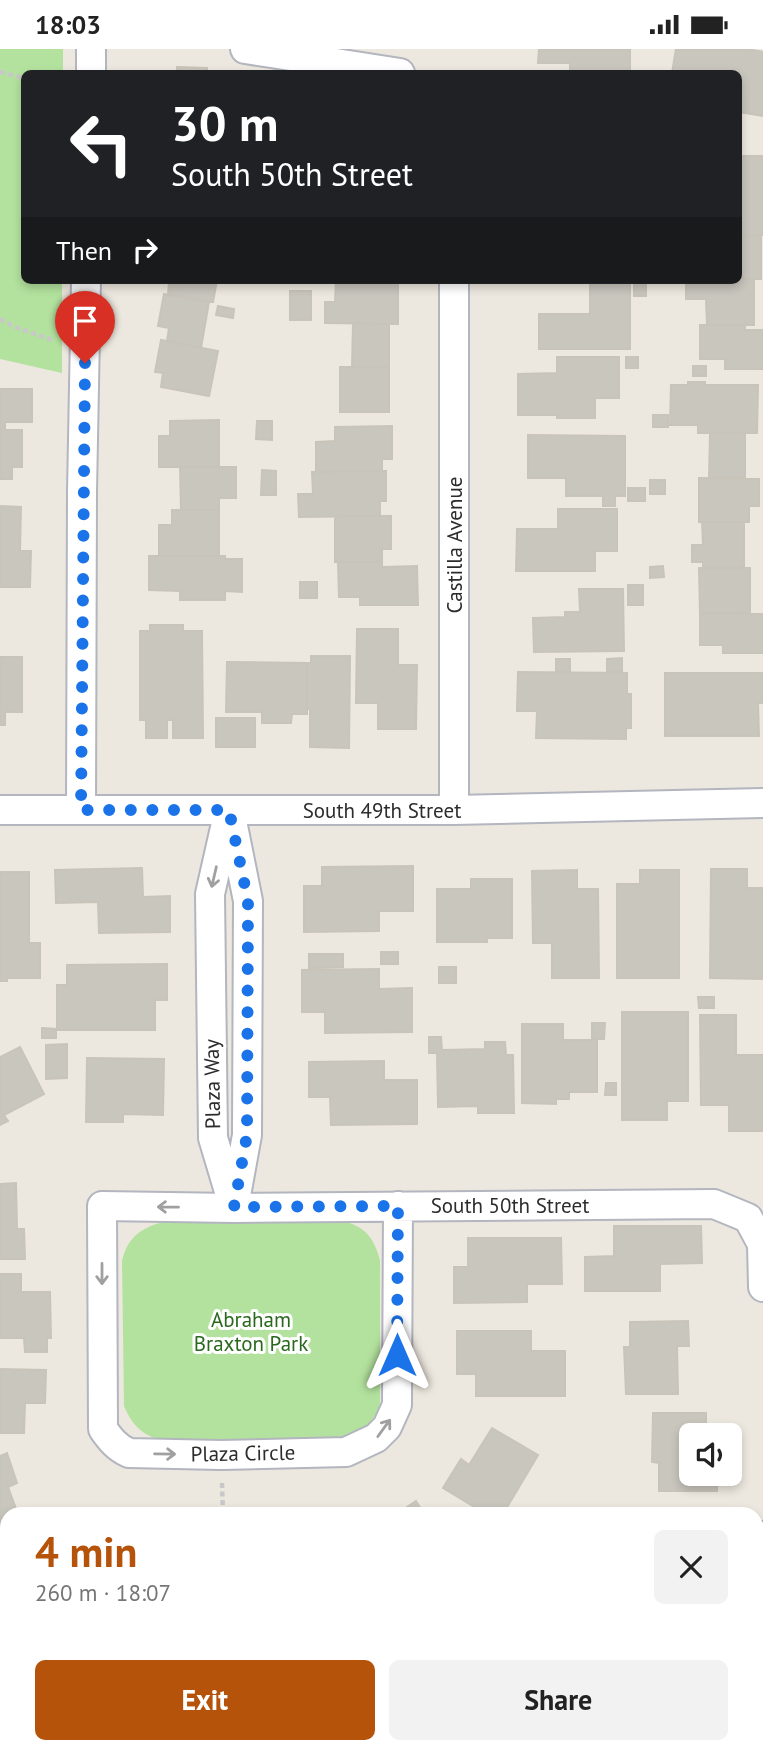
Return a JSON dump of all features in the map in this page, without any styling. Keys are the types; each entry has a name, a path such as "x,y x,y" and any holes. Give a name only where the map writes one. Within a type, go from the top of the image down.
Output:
{"street":[{"path":"91,49 91,70"},
{"path":"245,49 381,70"},
{"path":"81,810 86,284"},
{"name":"Castilla Avenue","path":"454,284 454,810"},
{"name":"South 49th Street","path":"0,810 454,810 763,803"},
{"name":"Plaza Way","path":"229,810 211,894 213,1138 234,1207"},
{"name":"Plaza Way","path":"229,810 248,901 247,1135 234,1207"},
{"name":"South 50th Street","path":"102,1206 714,1204 748,1218 762,1244 763,1287"},
{"name":"Plaza Circle","path":"102,1206 103,1429 113,1443 129,1453 221,1455 346,1452 376,1438 387,1427 397,1405 398,1206"}],"path":[{"path":"0,72 21,77"},
{"path":"0,319 15,327 66,344"}],"green space":[{"path":"0,49 63,49 63,70 21,70 21,284 62,284 62,373 0,359"},
{"name":"Abraham Braxton Park","path":"167,1221 343,1221 368,1234 380,1260 380,1406 366,1426 354,1434 329,1440 161,1440 138,1428 124,1406 122,1261 128,1245 137,1234 150,1226"}],"building":[{"path":"539,49 630,49 630,70 570,70 570,63 538,63"},
{"path":"676,49 748,49 763,52 763,116 742,113 742,70 672,70"},
{"path":"177,67 207,68 207,70 177,70"},
{"path":"742,156 763,156 763,235 742,236"},
{"path":"761,235 761,279 742,279 742,236"},
{"path":"742,279 754,279 754,325 707,325 706,299 686,299 686,284 742,284"},
{"path":"169,284 216,284 213,302 168,294"},
{"path":"336,284 398,284 398,324 325,323 325,302 335,302"},
{"path":"590,284 630,284 630,349 539,349 539,314 590,314"},
{"path":"634,284 646,284 646,296 634,296"},
{"path":"290,291 311,291 311,320 290,320"},
{"path":"164,294 209,302 201,348 167,341 169,328 158,326"},
{"path":"218,306 234,309 233,318 216,315"},
{"path":"353,323 389,324 389,367 352,367"},
{"path":"700,325 745,325 745,330 763,330 763,369 725,369 725,359 700,359"},
{"path":"161,340 218,351 209,396 161,387 163,373 155,372"},
{"path":"557,357 619,357 619,398 595,398 595,418 518,415 518,374 557,373"},
{"path":"626,357 638,357 638,368 626,368"},
{"path":"693,366 706,366 706,376 693,376"},
{"path":"340,367 389,367 389,412 340,412"},
{"path":"688,382 705,382 705,385 758,385 757,433 698,433 698,425 670,425 671,385 688,385"},
{"path":"0,389 32,389 32,422 5,422 5,430 22,430 22,467 12,467 12,479 0,479"},
{"path":"653,415 668,415 668,427 653,427"},
{"path":"219,420 219,467 159,467 159,436 170,436 170,421"},
{"path":"257,421 272,421 272,440 256,439"},
{"path":"392,426 392,459 382,459 382,471 316,472 316,442 335,441 335,427"},
{"path":"710,433 745,433 745,477 709,477"},
{"path":"528,435 625,436 625,496 615,496 615,506 603,506 603,496 566,496 566,478 528,478"},
{"path":"180,467 236,467 236,498 219,498 219,510 181,510"},
{"path":"262,470 276,471 276,495 261,495"},
{"path":"386,471 386,501 380,501 380,516 299,517 298,494 313,494 312,472"},
{"path":"699,478 759,479 759,506 749,506 749,522 699,522"},
{"path":"650,480 665,480 665,494 650,494"},
{"path":"628,488 645,488 645,501 628,501"},
{"path":"0,506 21,507 20,551 31,551 30,587 0,587"},
{"path":"558,509 617,509 617,551 595,551 595,571 516,571 517,529 558,529"},
{"path":"172,510 219,510 219,556 159,556 159,525 172,525"},
{"path":"335,516 391,516 391,549 382,549 382,562 335,562"},
{"path":"702,522 744,522 744,567 703,567 703,562 692,562 692,545 703,545"},
{"path":"149,556 225,556 225,559 242,559 242,592 225,591 225,600 180,600 180,591 149,590"},
{"path":"338,562 382,562 382,567 417,566 418,605 360,605 360,597 339,597"},
{"path":"663,566 664,577 650,578 650,567"},
{"path":"699,568 750,568 750,613 700,613"},
{"path":"300,582 317,582 317,598 300,598"},
{"path":"628,585 643,585 643,605 628,605"},
{"path":"579,589 623,589 624,651 534,652 533,618 565,617 565,612 580,612"},
{"path":"700,613 763,614 763,653 723,653 723,645 700,645"},
{"path":"150,625 183,625 183,631 202,631 203,738 173,738 173,720 167,720 167,738 146,738 146,720 140,720 140,631 150,631"},
{"path":"357,629 398,629 398,665 417,665 416,729 378,729 378,703 356,703"},
{"path":"311,656 350,656 349,748 310,747 307,663 311,663"},
{"path":"0,657 22,657 22,712 5,712 5,725 0,725"},
{"path":"622,658 622,671 607,671 607,659"},
{"path":"556,659 570,659 570,671 556,671"},
{"path":"227,662 307,663 307,714 292,714 291,723 262,723 262,712 226,712"},
{"path":"518,672 627,673 627,694 631,694 631,728 626,728 626,739 536,738 537,711 517,711"},
{"path":"665,673 763,673 763,703 758,703 759,736 665,736"},
{"path":"216,718 255,718 255,747 216,747"},
{"path":"413,866 413,911 379,911 379,931 304,932 304,886 322,886 322,867"},
{"path":"142,868 143,897 170,896 170,932 99,933 98,902 56,903 55,870"},
{"path":"711,869 747,869 747,888 763,888 763,979 710,978"},
{"path":"577,870 577,889 598,889 599,978 552,978 552,943 533,943 532,871"},
{"path":"640,870 679,870 679,978 617,978 617,884 640,884"},
{"path":"0,872 29,872 29,943 40,943 40,978 7,978 7,981 0,981"},
{"path":"471,879 512,879 512,938 487,938 487,942 437,942 437,889 471,889"},
{"path":"381,952 398,952 398,964 381,964"},
{"path":"309,954 343,954 343,967 309,968"},
{"path":"167,964 167,1000 155,1000 155,1030 57,1030 57,985 67,985 67,965"},
{"path":"439,967 456,967 456,983 439,983"},
{"path":"379,969 379,989 412,988 412,1032 325,1033 325,1012 302,1012 302,970"},
{"path":"698,997 714,997 714,1008 699,1008"},
{"path":"622,1012 688,1012 688,1101 667,1101 667,1120 622,1120"},
{"path":"700,1015 736,1015 736,1055 763,1055 763,1131 729,1131 729,1105 701,1105"},
{"path":"592,1023 605,1023 604,1039 592,1039"},
{"path":"522,1024 563,1024 563,1040 597,1040 597,1092 569,1092 569,1099 556,1099 556,1104 522,1103"},
{"path":"42,1028 56,1029 56,1038 42,1038"},
{"path":"429,1037 441,1037 442,1050 485,1049 485,1042 505,1042 506,1055 513,1055 514,1113 478,1113 478,1106 438,1107 437,1053 429,1053"},
{"path":"67,1044 67,1078 46,1079 46,1045"},
{"path":"20,1047 44,1094 4,1115 8,1121 0,1125 0,1057"},
{"path":"87,1058 164,1059 163,1115 123,1114 123,1122 86,1122"},
{"path":"384,1061 384,1080 417,1080 417,1124 331,1125 330,1097 309,1097 309,1062"},
{"path":"606,1083 616,1083 616,1095 605,1095"},
{"path":"16,1183 17,1229 24,1229 25,1259 0,1259 0,1184"},
{"path":"614,1226 701,1226 702,1263 660,1264 660,1291 585,1291 585,1257 614,1256"},
{"path":"468,1238 561,1238 562,1284 527,1284 527,1302 454,1303 454,1267 468,1267"},
{"path":"0,1274 21,1274 21,1292 50,1292 51,1338 47,1338 47,1352 25,1352 24,1338 0,1338"},
{"path":"688,1321 689,1346 677,1346 678,1394 626,1394 624,1347 630,1347 630,1322"},
{"path":"457,1331 531,1331 531,1351 565,1351 565,1396 476,1396 476,1374 457,1374"},
{"path":"0,1369 46,1370 45,1403 25,1403 24,1433 0,1433"},
{"path":"653,1413 706,1413 706,1423 679,1423 679,1486 717,1486 717,1491 659,1491 659,1463 652,1462"},
{"path":"492,1428 538,1455 507,1507 474,1507 443,1488 461,1459 469,1465"},
{"path":"7,1453 17,1483 8,1487 15,1507 0,1507 0,1456"},
{"path":"416,1501 420,1507 407,1507"}],"route":[{"path":"85,363 81,810 229,810 248,901 247,1135 234,1207 398,1206 397,1355"}]}
